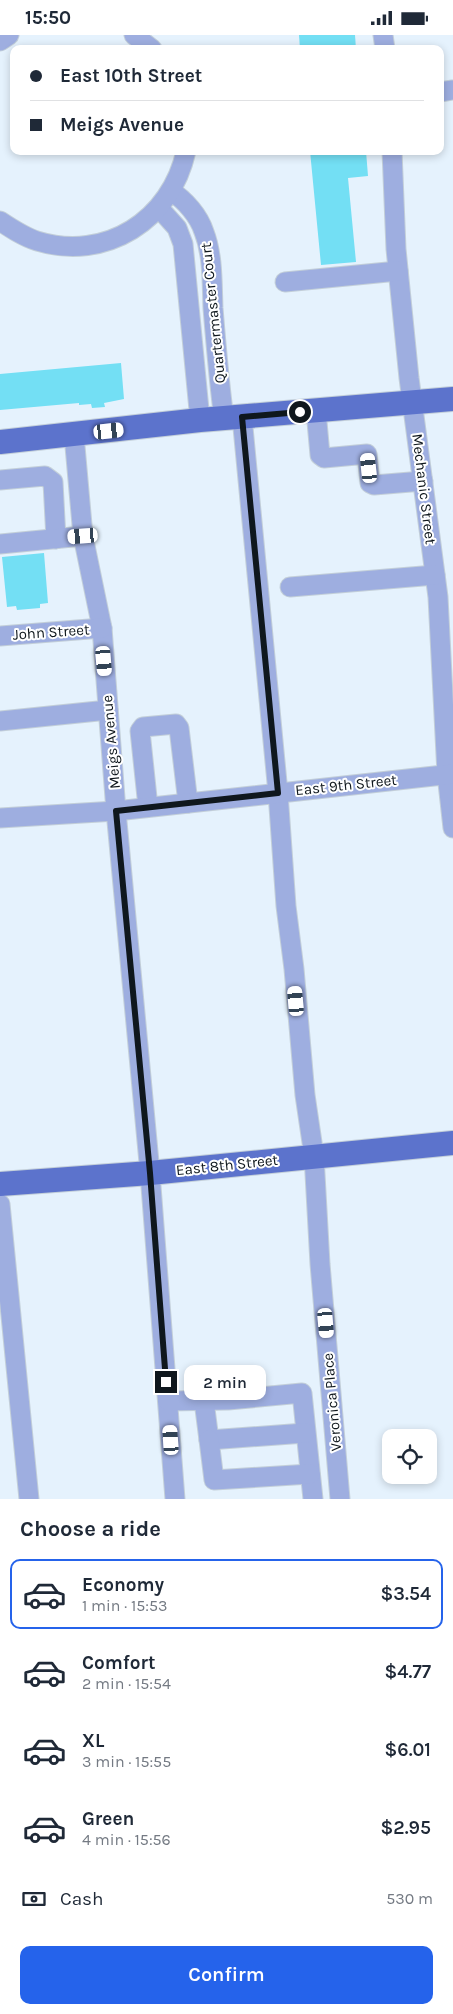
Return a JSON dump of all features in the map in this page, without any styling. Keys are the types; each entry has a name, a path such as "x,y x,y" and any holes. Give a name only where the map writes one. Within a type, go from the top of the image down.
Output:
{"main road":[{"path":"0,442 200,421 412,401 453,399"},
{"name":"East 8th Street","path":"0,1184 150,1173 453,1143"}],"street":[{"path":"0,41 9,35"},
{"path":"134,35 147,45"},
{"path":"0,221 16,232 36,241 58,246 80,247 103,243 124,235 159,208 171,191 180,172 185,155"},
{"name":"Mechanic Street","path":"392,155 398,271 412,401 435,575 453,827"},
{"name":"Quartermaster Court","path":"171,191 180,196 200,221 205,232 233,418 278,793"},
{"name":"Quartermaster Court","path":"159,208 177,228 184,244 200,421"},
{"path":"285,281 398,271"},
{"path":"316,411 320,455 324,457 367,454 370,483 374,485 423,481"},
{"name":"Meigs Avenue","path":"74,435 83,536 102,628 116,811 150,1173 175,1499"},
{"path":"0,480 45,475 53,482 56,539"},
{"path":"0,544 83,536"},
{"path":"290,587 435,575"},
{"name":"John Street","path":"0,636 102,628"},
{"path":"0,721 108,710"},
{"path":"148,807 140,731 143,727 176,724 179,728 188,803"},
{"name":"East 9th Street","path":"0,818 116,811 450,774"},
{"name":"Veronica Place","path":"278,793 286,906 294,969 305,1095 314,1156 321,1274 340,1499"},
{"path":"0,1204 29,1499"},
{"path":"168,1401 257,1398 302,1393 313,1499"},
{"path":"204,1401 214,1480 310,1474"},
{"path":"210,1440 305,1433"}],"building":[{"path":"299,35 355,35 356,45 300,45"},
{"path":"310,155 366,155 368,176 348,178 356,262 321,265"},
{"path":"121,363 124,399 104,403 105,407 92,408 91,404 79,405 79,403 0,410 0,374"},
{"path":"44,553 48,603 40,604 40,608 17,610 16,606 7,607 2,557"}],"route":[{"path":"166,1382 150,1173 116,811 278,793 242,417 300,412"}]}
